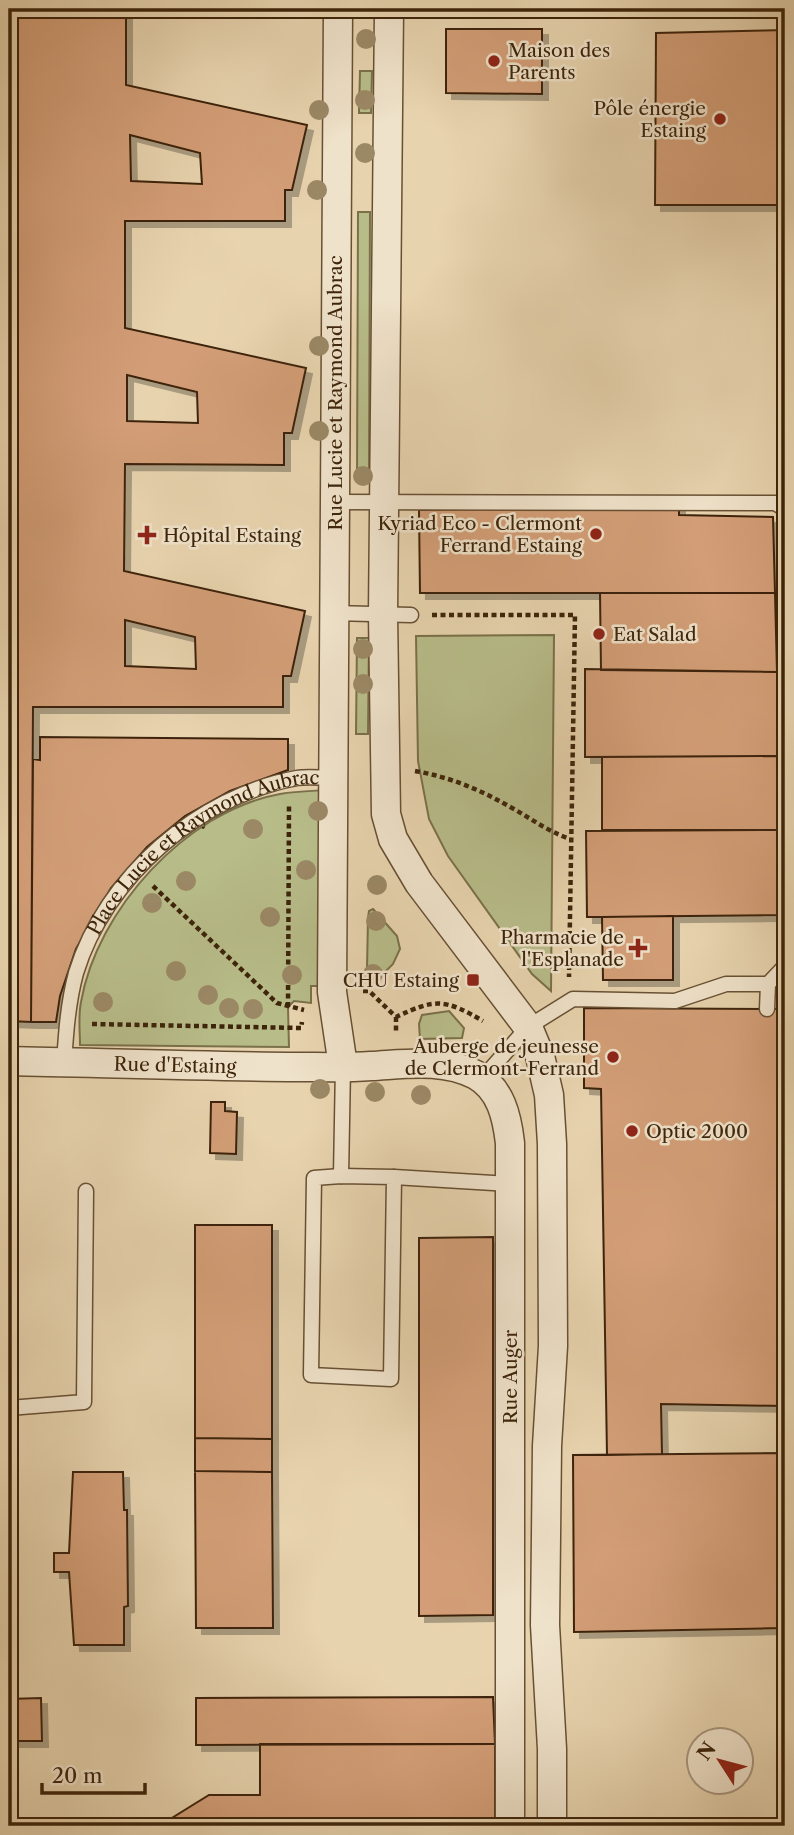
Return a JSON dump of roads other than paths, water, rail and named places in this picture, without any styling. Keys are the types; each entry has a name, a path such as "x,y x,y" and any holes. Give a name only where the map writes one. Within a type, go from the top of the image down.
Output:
{"street":[{"name":"Rue Lucie et Raymond Aubrac","path":"334,778 332,613 338,9"},
{"path":"389,9 383,614 386,814 393,839 419,883 521,1017 540,1056 549,1095 552,1144 553,1346 547,1446 545,1625 552,1749 552,1826"},
{"name":"Place Lucie et Raymond Aubrac","path":"334,778 332,992 342,1066"},
{"name":"Rue d'Estaing","path":"9,1061 342,1066"},
{"name":"Rue Auger","path":"342,1066 450,1064 482,1079 499,1097 507,1118 510,1184 510,1826"}],"lane":[{"path":"334,502 775,503 785,509"},
{"path":"332,613 411,615"},
{"name":"Place Lucie et Raymond Aubrac","path":"64,1063 67,1023 77,971 96,928 114,898 137,872 199,816 255,789 299,777 334,778"},
{"path":"482,1079 521,1017 573,999 676,1001 726,984 768,984 783,970"},
{"path":"767,1009 768,984"},
{"path":"341,1176 342,1066"},
{"path":"394,1177 391,1379 311,1375 314,1178 394,1177 510,1184"},
{"path":"9,1408 84,1402 86,1191"}],"place":[{"name":"Maison des Parents","path":"494,61"},
{"name":"Pôle énergie Estaing","path":"720,119"},
{"name":"Kyriad Eco - Clermont Ferrand Estaing","path":"596,534"},
{"name":"Hôpital Estaing","path":"147,535"},
{"name":"Eat Salad","path":"599,634"},
{"name":"Pharmacie de l'Esplanade","path":"638,948"},
{"name":"CHU Estaing","path":"473,980"},
{"name":"Auberge de jeunesse de Clermont-Ferrand","path":"613,1057"},
{"name":"Optic 2000","path":"632,1131"}]}
